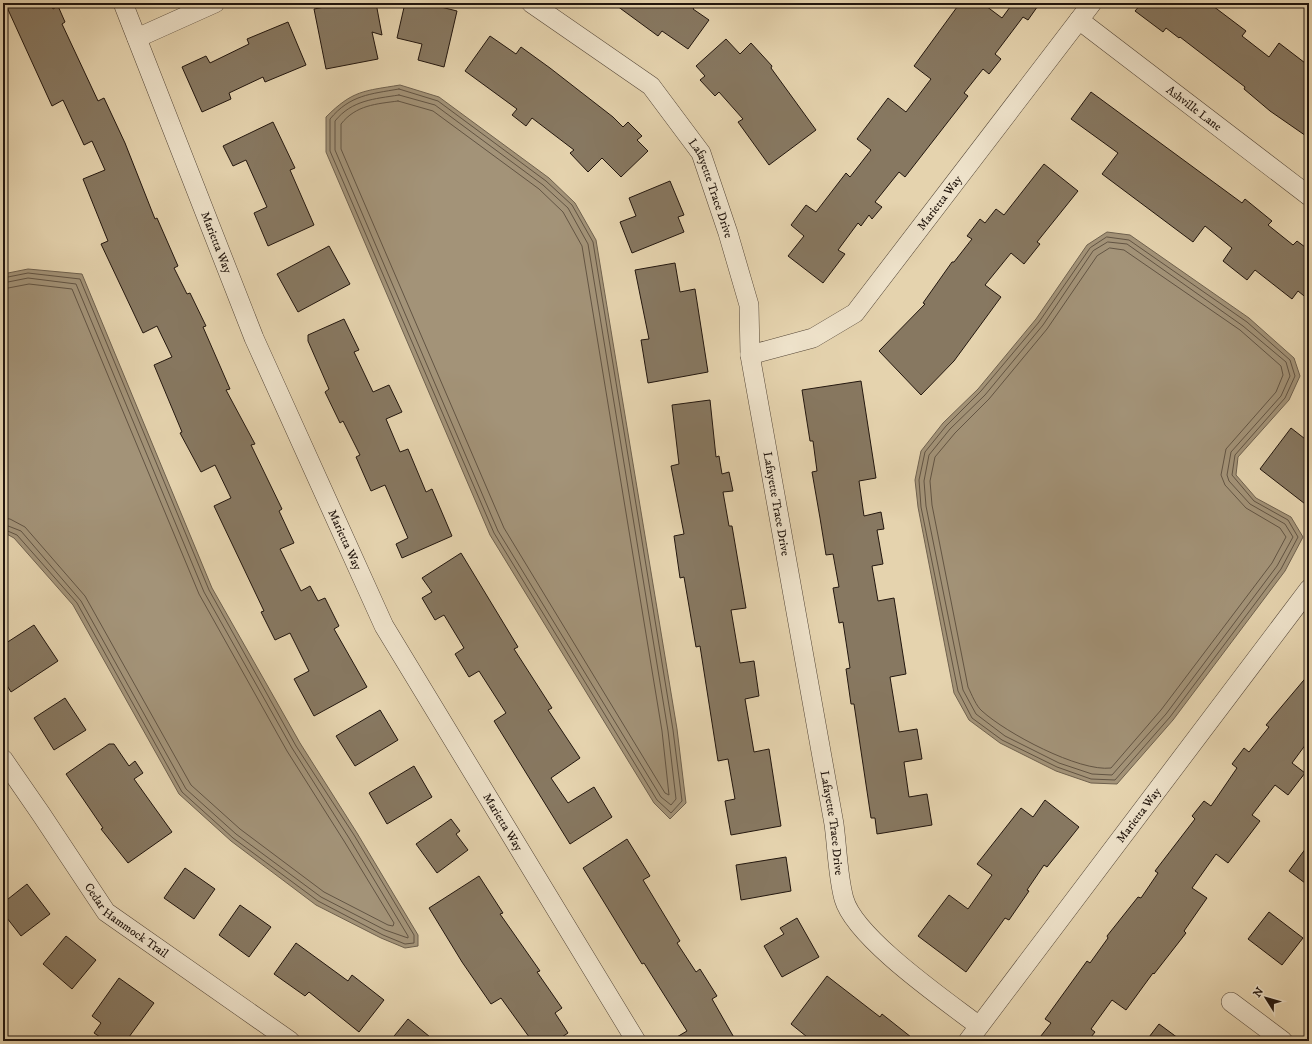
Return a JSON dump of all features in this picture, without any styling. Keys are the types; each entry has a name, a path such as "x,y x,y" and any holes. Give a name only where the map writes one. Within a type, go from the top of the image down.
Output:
{"street":[{"name":"Marietta Way","path":"123,3 254,338 384,626 636,1041"},
{"path":"137,38 215,3"},
{"name":"Lafayette Trace Drive","path":"531,3 651,86 701,153 728,233 749,305 750,355 834,824 844,900 857,925 974,1034"},
{"name":"Marietta Way","path":"750,355 813,338 855,313 1092,3"},
{"name":"Ashville Lane","path":"1079,20 1309,196"},
{"name":"Marietta Way","path":"974,1034 1309,589"},
{"name":"Cedar Hammock Trail","path":"3,759 106,912 290,1041"},
{"path":"1231,1002 1282,1041"}],"water":[{"path":"400,85 439,97 549,178 575,203 596,240 677,729 686,803 670,819 654,803 490,535 326,152 326,117 335,108 344,101 360,93"},
{"path":"1107,232 1130,235 1249,318 1294,358 1300,376 1289,400 1238,457 1236,475 1256,498 1291,517 1303,537 1285,571 1173,720 1117,784 1091,783 1056,771 1000,743 969,720 954,693 918,507 915,480 921,451 943,423 978,389 1036,319 1087,245"},
{"path":"28,269 82,274 212,588 300,743 357,833 418,935 418,946 405,948 381,938 316,905 231,841 179,794 73,605 14,538 3,532 3,274"}],"building":[{"path":"5,3 50,3 53,9 58,6 65,22 62,24 98,101 104,98 125,143 155,219 157,218 178,266 174,268 187,294 190,293 206,326 203,327 230,389 226,390 255,444 251,445 282,509 279,511 294,543 280,549 301,591 310,586 318,601 325,598 339,626 334,629 367,687 314,716 294,679 309,671 290,633 275,640 261,612 264,611 214,506 231,498 215,465 201,472 180,433 182,432 154,365 172,357 157,326 143,333 101,244 108,241 83,179 105,170 92,141 84,145 63,100 52,106"},
{"path":"346,3 376,3 382,35 372,32 378,59 326,69 314,9"},
{"path":"405,3 442,3 441,7 457,11 444,67 418,60 422,44 397,38"},
{"path":"613,3 698,3 693,9 709,20 688,49 662,31 658,36"},
{"path":"960,3 982,3 1002,18 1010,7 1005,3 1040,3 1028,20 1023,17 995,54 1001,59 989,74 983,69 964,93 968,96 905,177 899,172 875,202 882,207 872,219 869,215 861,226 858,223 838,250 845,254 823,283 788,256 804,236 791,225 806,205 816,212 846,173 850,177 871,150 857,139 888,98 906,112 931,79 914,66"},
{"path":"1142,3 1209,3 1246,31 1242,36 1269,57 1279,43 1309,66 1309,138 1270,111 1244,89 1245,87 1180,37 1179,38 1166,28 1163,32 1135,11"},
{"path":"288,22 306,65 265,82 263,77 229,93 231,99 202,112 182,67 206,56 210,63 249,44 247,39"},
{"path":"490,36 516,54 521,47 613,117 623,127 628,122 642,136 637,140 648,151 621,177 602,158 588,172 570,153 574,150 532,118 526,126 512,115 517,109 465,71"},
{"path":"726,39 740,54 751,43 772,66 771,68 816,130 769,165 738,122 743,119 719,92 715,96 700,80 705,76 696,66"},
{"path":"1091,92 1242,203 1245,199 1272,221 1268,225 1293,245 1297,241 1309,250 1309,300 1298,291 1292,299 1255,270 1247,280 1223,261 1232,248 1205,226 1193,242 1102,174 1118,153 1071,119"},
{"path":"273,122 295,168 290,170 314,225 268,246 254,213 267,207 246,160 233,166 223,146"},
{"path":"1044,164 1078,191 1037,242 1040,244 1024,264 1011,253 985,285 1001,297 954,361 921,395 879,351 925,304 923,303 952,262 954,262 972,239 967,236 980,219 985,223 996,209 1004,215"},
{"path":"670,181 684,215 678,217 684,232 632,253 620,222 636,216 629,198"},
{"path":"329,246 350,284 298,312 277,274"},
{"path":"675,263 680,292 695,289 708,372 648,383 641,340 649,339 635,270"},
{"path":"344,319 359,350 354,352 373,392 389,385 402,412 386,419 400,452 408,449 426,492 432,489 452,536 402,558 396,544 408,538 385,485 371,491 356,457 360,455 343,421 340,423 325,392 329,389 308,341 308,335"},
{"path":"861,381 876,478 859,481 864,516 881,512 884,529 877,530 883,564 872,566 878,601 894,598 906,674 890,677 899,732 917,729 922,759 904,762 909,797 927,794 932,825 877,834 875,818 871,818 854,704 851,704 846,669 850,668 843,622 839,623 833,588 839,587 833,554 826,555 812,472 817,471 813,441 810,441 802,390"},
{"path":"710,400 716,457 719,456 722,474 729,472 733,491 723,492 729,526 732,526 746,608 731,610 740,663 754,661 759,696 745,699 754,752 769,749 781,826 731,835 725,801 735,799 728,759 718,761 700,646 696,647 684,577 680,578 674,536 684,534 671,466 679,464 672,405"},
{"path":"1291,428 1309,442 1309,507 1260,469"},
{"path":"461,553 518,647 514,649 552,708 548,710 580,758 551,778 568,803 594,787 612,817 570,844 494,721 506,713 479,671 469,677 455,654 464,648 444,615 435,620 422,598 432,592 422,578"},
{"path":"34,625 58,661 11,692 3,679 3,645"},
{"path":"1309,674 1309,740 1292,763 1305,773 1288,795 1275,785 1252,815 1260,821 1228,863 1216,854 1192,888 1207,898 1184,931 1186,933 1154,974 1153,973 1126,1010 1112,1000 1091,1029 1095,1032 1088,1041 1037,1041 1051,1023 1045,1019 1087,961 1090,963 1108,938 1107,936 1138,897 1141,898 1158,873 1155,871 1195,819 1192,816 1204,801 1211,806 1237,768 1232,764 1244,748 1249,752 1269,727 1266,725"},
{"path":"65,698 86,730 54,750 34,718"},
{"path":"380,710 398,740 355,766 336,736"},
{"path":"109,744 114,744 129,766 135,761 143,773 134,779 172,832 128,863 101,829 103,828 66,774"},
{"path":"414,766 432,797 387,824 369,793"},
{"path":"1045,800 1079,827 1047,867 1044,865 1027,890 1029,891 1009,920 1005,918 966,972 918,936 949,895 968,909 992,875 977,864 1021,808 1033,817"},
{"path":"451,819 460,831 456,834 468,850 437,873 416,844"},
{"path":"627,839 650,876 643,880 680,941 677,943 696,972 700,969 717,996 712,999 736,1041 670,1041 687,1031 644,963 642,964 583,868"},
{"path":"1309,844 1309,886 1289,871"},
{"path":"786,857 791,891 741,900 736,865"},
{"path":"185,868 215,889 194,919 164,898"},
{"path":"479,876 503,913 500,914 540,971 537,972 562,1008 555,1013 568,1033 556,1041 532,1041 501,998 491,1004 462,962 429,908"},
{"path":"27,884 50,914 21,936 3,913 3,903"},
{"path":"240,905 271,927 249,957 219,935"},
{"path":"1269,912 1303,938 1282,965 1248,939"},
{"path":"797,918 819,957 782,977 764,946 784,934 780,928"},
{"path":"66,936 96,960 72,989 43,964"},
{"path":"296,943 348,981 352,975 384,1000 359,1032 309,992 305,996 274,974"},
{"path":"827,976 880,1017 882,1014 916,1041 812,1041 791,1024"},
{"path":"119,978 154,1003 126,1041 106,1041 94,1033 101,1023 92,1016"},
{"path":"408,1019 435,1041 390,1041"},
{"path":"1159,1024 1182,1041 1146,1041"}]}
